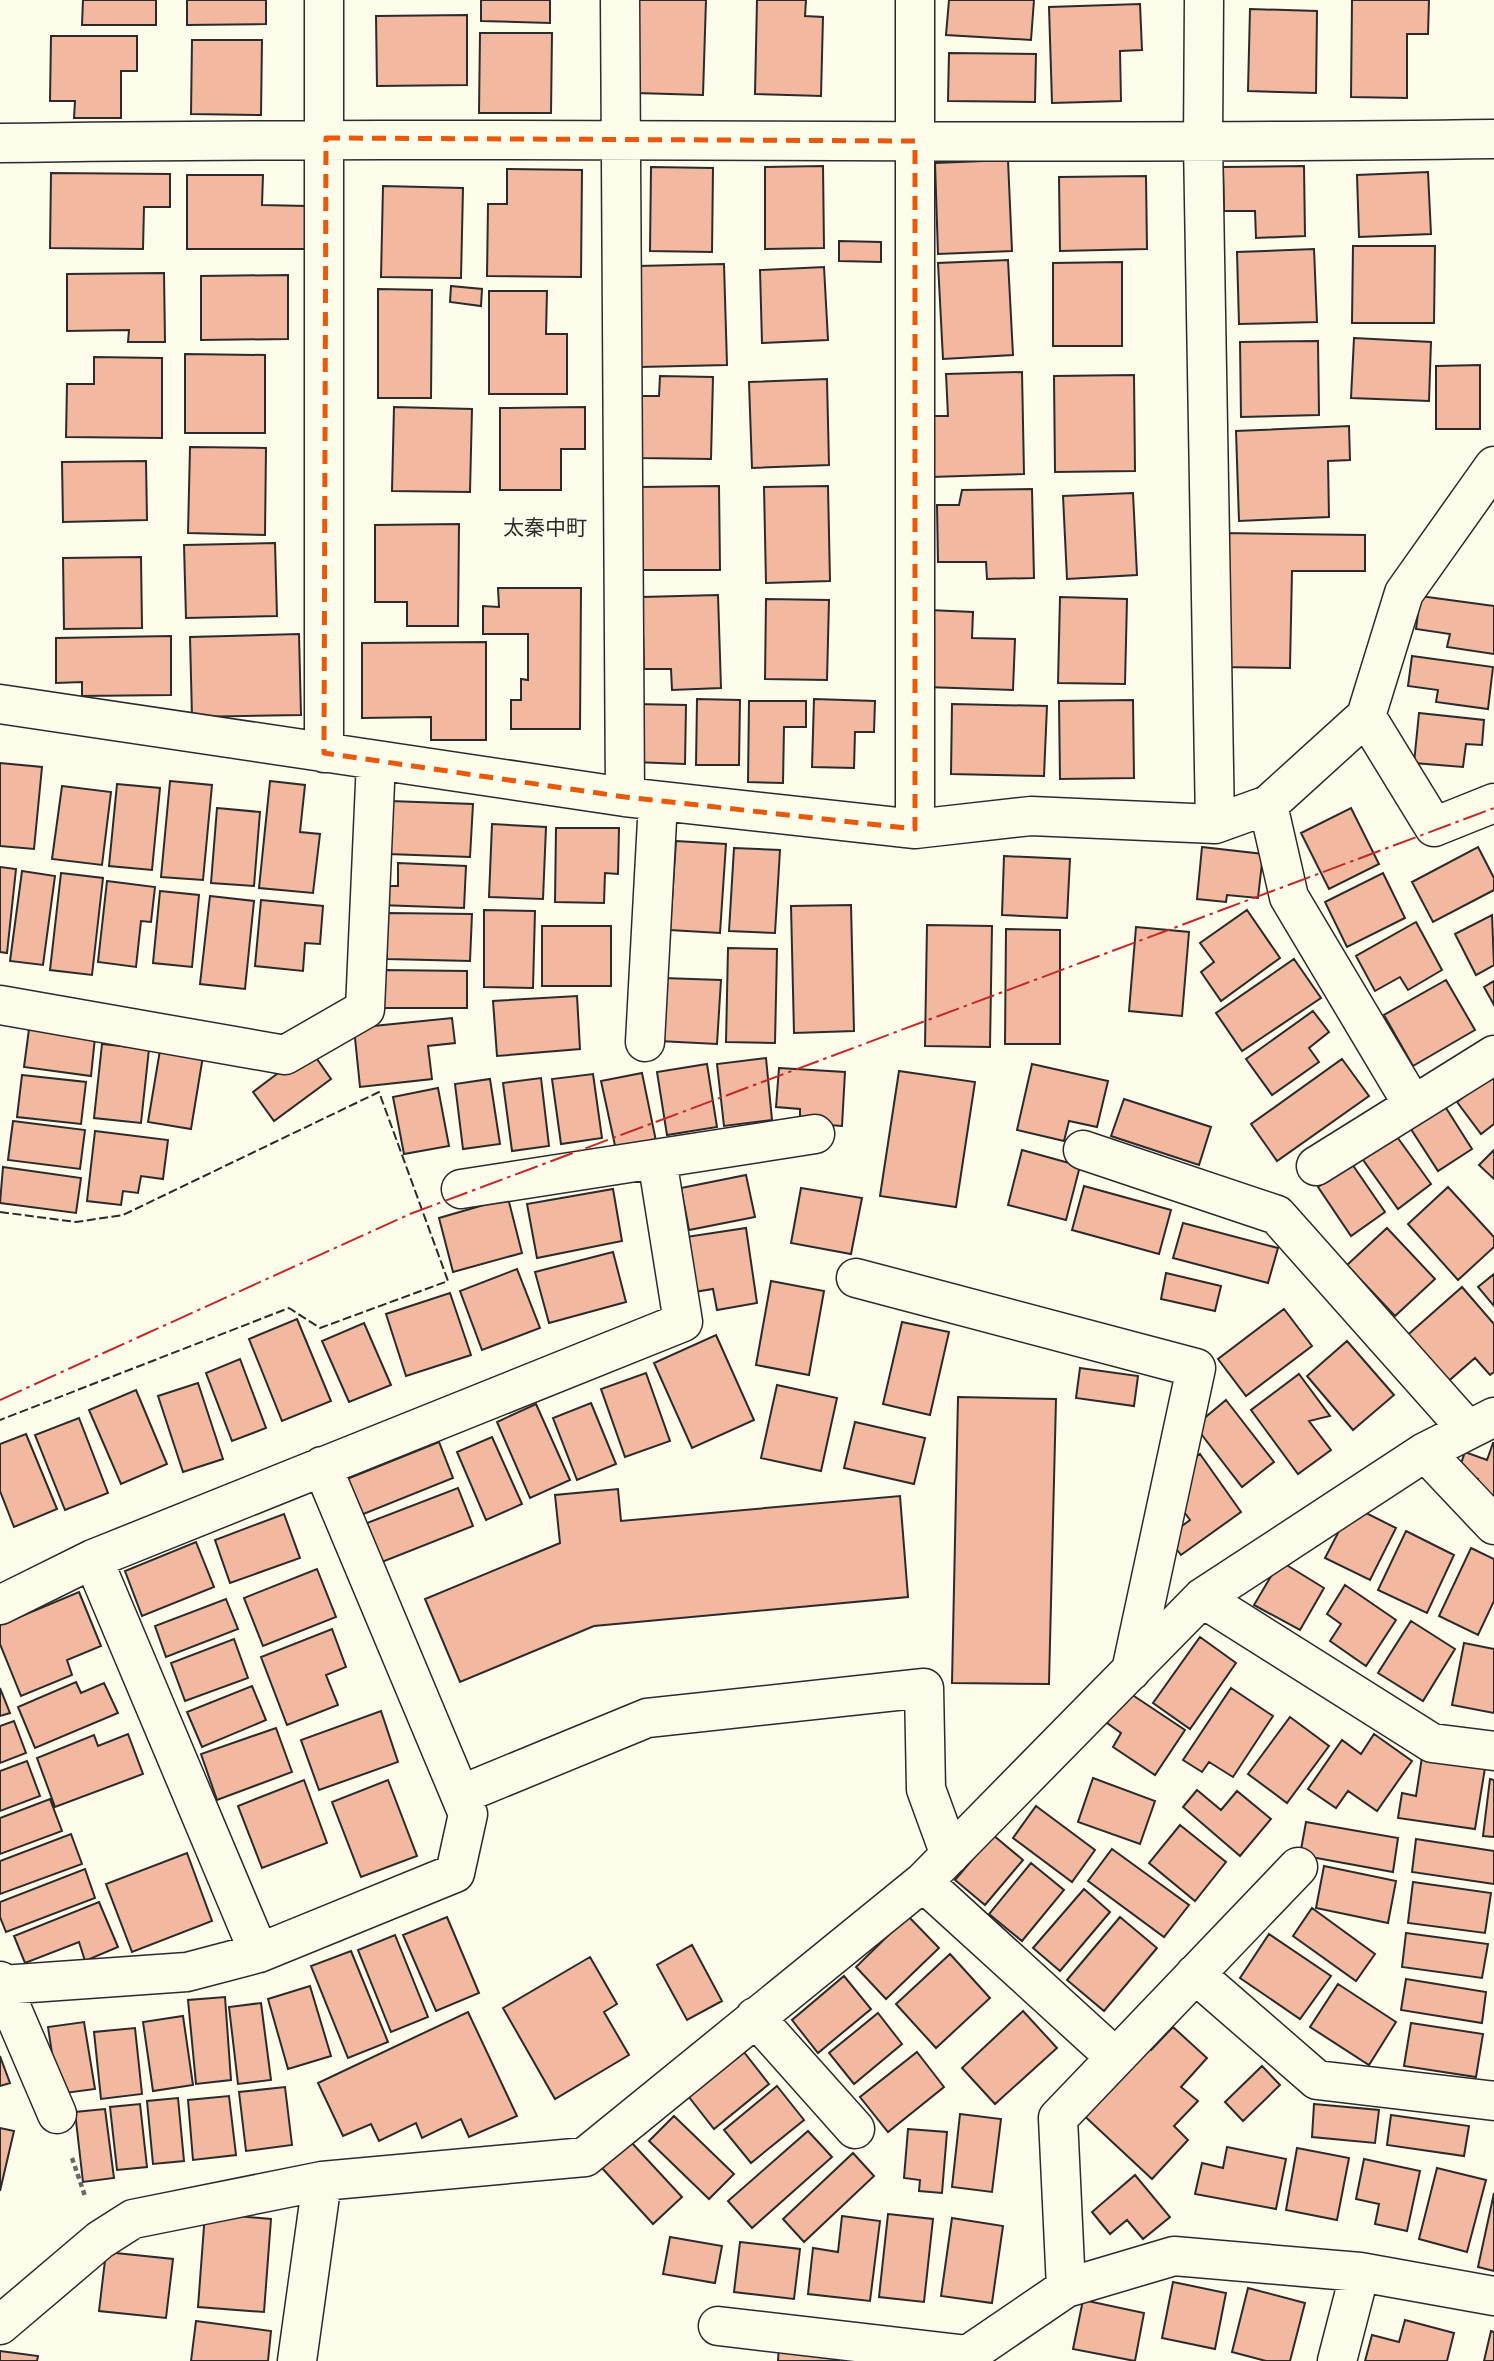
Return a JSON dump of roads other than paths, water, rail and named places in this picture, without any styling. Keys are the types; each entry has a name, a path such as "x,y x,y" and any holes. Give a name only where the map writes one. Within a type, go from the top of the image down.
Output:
{"street":[{"path":"324,0 324,753"},
{"path":"620,0 619,138 642,800 645,1042"},
{"path":"915,0 915,829"},
{"path":"1204,0 1203,143 1215,824"},
{"path":"0,143 326,138 1203,143 1494,139"},
{"path":"0,704 642,800 915,829 1031,816 1215,824 1268,805 1366,716 1404,593 1494,466"},
{"path":"1366,716 1434,827 1494,803"},
{"path":"2,1016 285,1055 365,1009 376,761"},
{"path":"1268,805 1289,897 1413,1105"},
{"path":"1316,1166 1494,1055"},
{"path":"461,1189 815,1134"},
{"path":"0,2325 100,2240 133,2219 322,2181 585,2157 923,1882 1202,1598 1424,1451 1481,1424 1277,1215 1083,1150"},
{"path":"0,1605 93,1559 683,1322 657,1159"},
{"path":"856,1278 1196,1368 1131,1671"},
{"path":"1424,1451 1494,1525"},
{"path":"57,2114 1,1983 187,1972 259,1953 455,1873 468,1814 322,1466"},
{"path":"93,1559 259,1953"},
{"path":"1202,1598 1432,1743 1494,1751"},
{"path":"460,1795 647,1718 924,1688 926,1789 950,1854"},
{"path":"1066,2288 1058,2118 1298,1867"},
{"path":"923,1882 1115,2057"},
{"path":"1195,1975 1317,2080 1494,2101"},
{"path":"755,2017 855,2129"},
{"path":"297,2361 322,2181"},
{"path":"718,2326 964,2358 1066,2288 1174,2256 1360,2272 1494,2295"},
{"path":"1337,2361 1360,2272"}],"district":[{"name":"太秦中町","path":"545,527"}]}
